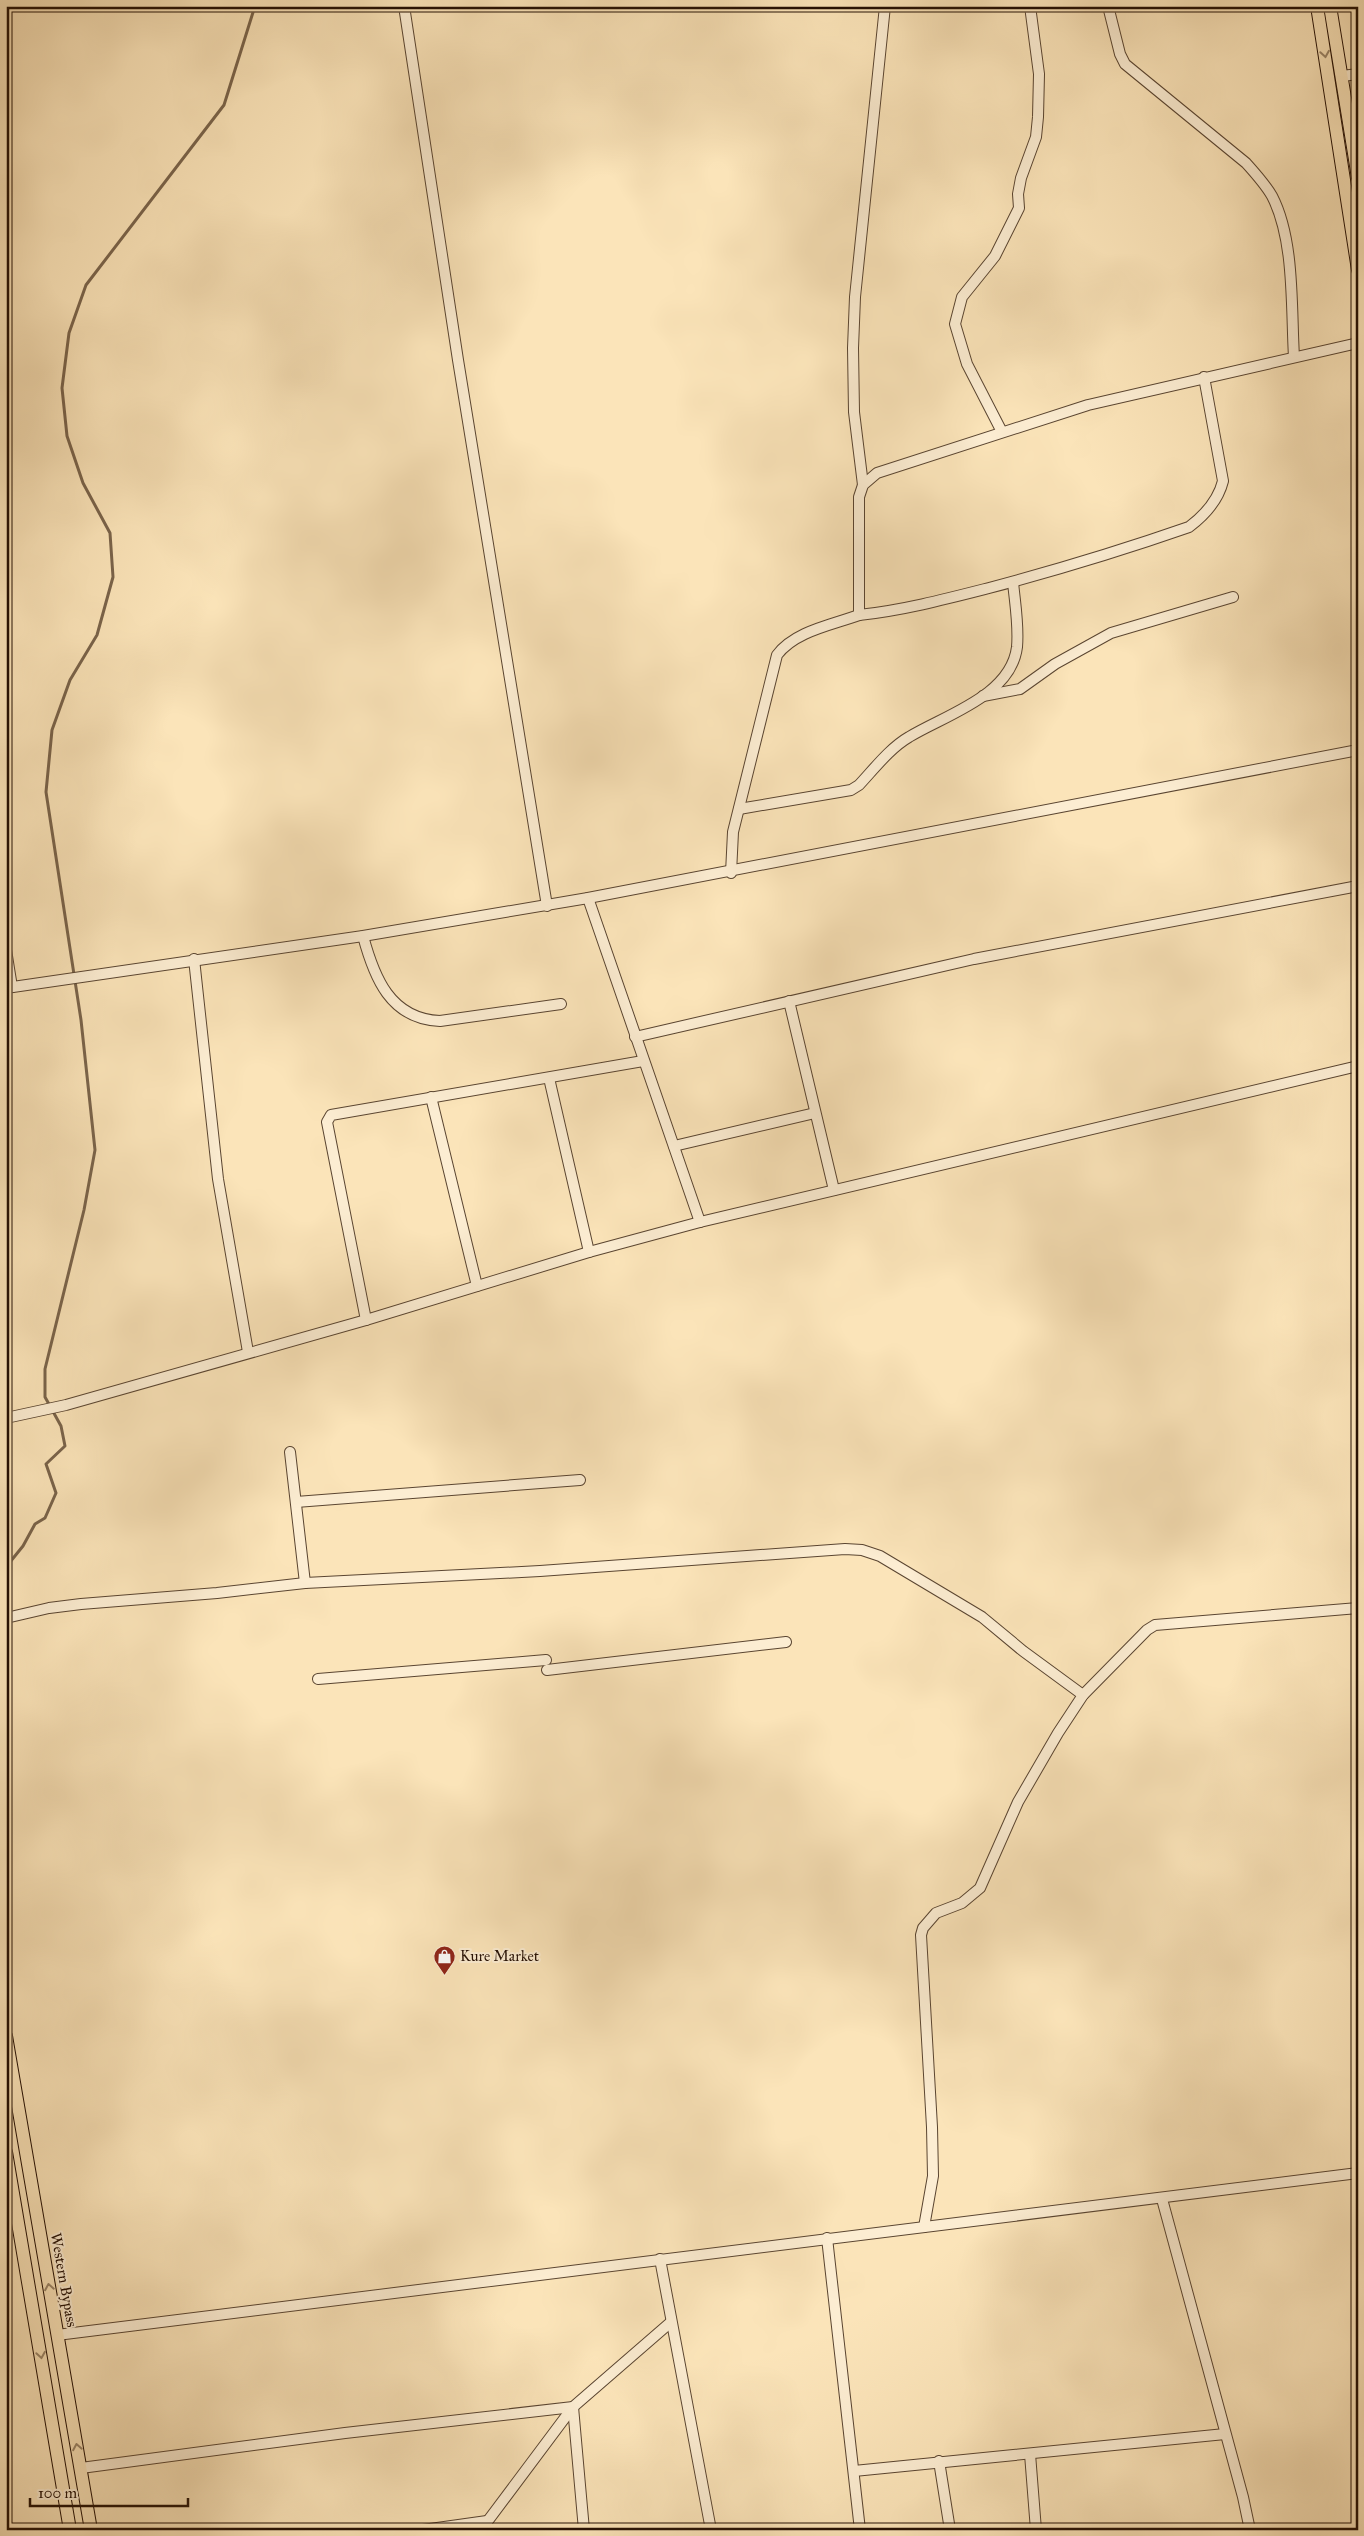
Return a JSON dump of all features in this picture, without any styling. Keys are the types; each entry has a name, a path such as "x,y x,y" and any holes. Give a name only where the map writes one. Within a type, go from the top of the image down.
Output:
{"main road":[{"path":"1317,6 1358,270"},
{"path":"1330,6 1358,178"},
{"name":"Western Bypass","path":"6,2036 91,2530"},
{"path":"6,2152 70,2530"}],"street":[{"path":"404,6 458,360 547,906"},
{"path":"859,615 858,508 863,485 854,412 853,348 855,297 885,6"},
{"path":"1002,432 967,364 954,324 962,297 996,256 1019,208 1018,194 1021,178 1036,137 1039,74 1030,6"},
{"path":"1108,6 1120,54 1125,64 1246,163 1263,182 1273,198 1281,221 1287,253 1294,357"},
{"path":"1342,76 1358,74"},
{"path":"863,485 877,473 1088,405 1358,342"},
{"path":"731,873 731,844 739,809 777,655 785,645 795,638 859,615 906,610 1013,582 1097,558 1189,527 1201,519 1219,495 1223,481 1204,377"},
{"path":"739,809 851,790 859,785 908,737 983,696 1004,677 1012,665 1018,630 1013,582"},
{"path":"983,696 1020,689 1055,664 1111,633 1232,597"},
{"path":"6,950 9,988 194,959 363,936 731,873 1358,750"},
{"path":"636,1036 974,959 1358,886"},
{"path":"588,898 700,1222"},
{"path":"363,936 371,968 377,978 401,1008 425,1020 440,1021 561,1004"},
{"path":"194,959 218,1179 248,1352"},
{"path":"789,1001 834,1190"},
{"path":"366,1320 327,1122 335,1114 643,1061"},
{"path":"6,1418 63,1405 366,1320 589,1252 700,1222 1358,1066"},
{"path":"549,1078 589,1252"},
{"path":"431,1097 477,1286"},
{"path":"674,1146 815,1113"},
{"path":"290,1452 305,1583"},
{"path":"296,1502 580,1480"},
{"path":"6,1618 49,1608 81,1604 217,1593 305,1583 540,1571 846,1549 862,1550 880,1556 982,1617 1083,1695"},
{"path":"924,2227 933,2176 921,1935 923,1928 936,1913 962,1903 980,1888 1018,1802 1083,1695 1147,1630 1155,1625 1358,1608"},
{"path":"318,1679 547,1665 786,1642"},
{"path":"57,2335 828,2238 1162,2199 1358,2173"},
{"path":"1162,2199 1250,2530"},
{"path":"828,2238 860,2530"},
{"path":"660,2260 711,2530"},
{"path":"481,2530 573,2407 671,2322"},
{"path":"81,2468 345,2433 573,2407"},
{"path":"573,2407 584,2530"},
{"path":"854,2471 939,2461 1030,2454 1226,2434"},
{"path":"1030,2454 1036,2530"},
{"path":"939,2461 950,2530"},
{"path":"423,2530 487,2520"}],"waterway":[{"path":"6,1567 23,1546 35,1524 45,1518 56,1493 46,1464 65,1446 61,1426 45,1397 45,1369 84,1210 95,1150 81,1020 46,792 52,730 70,680 97,635 113,577 110,533 83,483 67,436 62,388 69,333 86,285 224,105 255,6"}],"place":[{"name":"Kure Market","path":"444,1975"}]}
